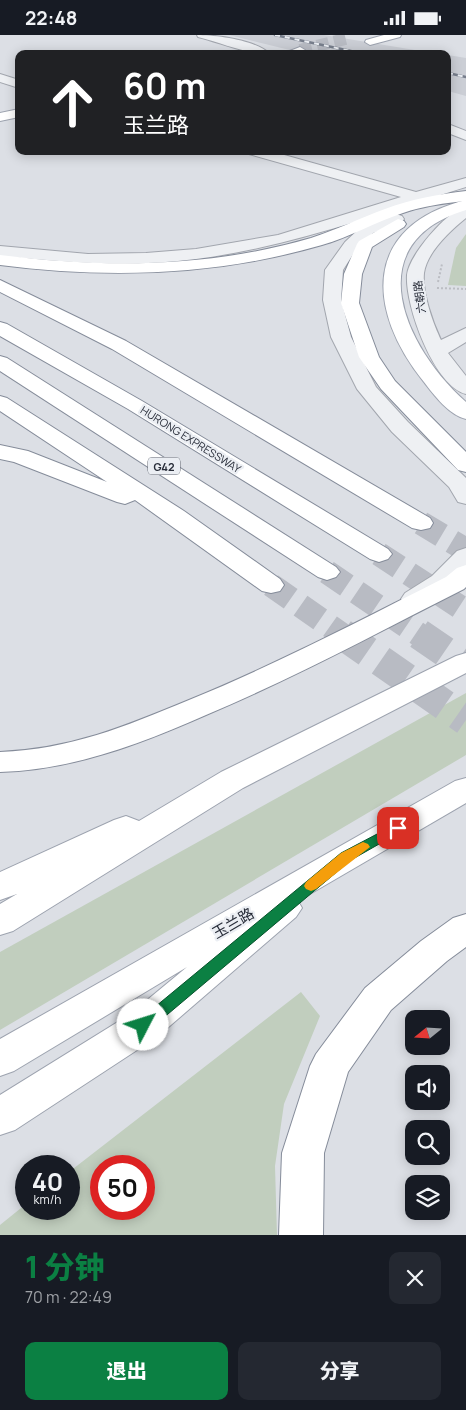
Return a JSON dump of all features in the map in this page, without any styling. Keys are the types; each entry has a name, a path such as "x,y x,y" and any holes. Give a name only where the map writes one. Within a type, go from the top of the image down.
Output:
{"main road":[{"path":"370,42 396,35"},
{"path":"0,117 15,114"},
{"path":"0,126 15,123"},
{"path":"0,260 73,267 132,269 218,262 283,251 320,241 400,209 436,200 466,197"},
{"path":"466,205 402,222 388,228 365,244 353,274 350,303 369,357 388,385 466,465"},
{"path":"462,401 417,361 396,318 391,286 394,259 412,234 432,218 466,205"},
{"path":"0,285 119,345 421,523"},
{"path":"0,299 18,315"},
{"name":"HURONG EXPRESSWAY","path":"0,328 135,405 379,554"},
{"path":"42,331 74,354 135,405"},
{"name":"G42","path":"0,362 327,571"},
{"path":"0,402 175,516 271,585"},
{"path":"0,452 20,456 175,516"},
{"path":"0,762 28,761 91,749 145,730 252,685 455,583 466,573"},
{"path":"0,887 48,863 232,780 466,661"},
{"path":"0,921 232,780"},
{"name":"玉兰路","path":"0,1059 466,789"},
{"path":"0,1117 143,1025 346,857"},
{"path":"301,1235 303,1153 330,1066 378,999 434,951 466,928"}],"street":[{"path":"202,35 255,50"},
{"path":"0,78 15,83"},
{"path":"451,129 466,136"},
{"path":"451,136 466,142"},
{"path":"268,155 416,197"},
{"path":"0,251 88,259 146,258 196,254 281,239 466,182"},
{"path":"466,197 366,230 351,245 334,270 332,300 341,337 367,389 400,427 458,484 466,497"},
{"name":"六朝路","path":"462,401 456,379 437,351 421,319 416,273 426,254 444,228 466,211"},
{"path":"437,351 466,333"},
{"path":"375,623 441,582 466,556"}],"path":[{"path":"438,296 437,288 443,259"},
{"path":"437,288 466,289"}],"shaded area":[{"path":"229,35 324,35 415,50 290,50"},
{"path":"451,56 466,58 466,96 451,92"}],"green space":[{"path":"466,234 466,286 448,285 456,248"},
{"path":"466,693 466,755 0,1030 0,952"},
{"path":"301,992 320,1016 284,1104 275,1166 277,1235 0,1235 0,1225 15,1213 15,1220 80,1220 80,1163 90,1156 90,1220 155,1220 155,1155 91,1155"}],"tunnel":[{"path":"300,50 349,38"},
{"path":"421,523 466,550"},
{"path":"379,554 466,611"},
{"path":"327,572 421,636"},
{"path":"271,585 344,636"},
{"path":"342,634 466,720"},
{"path":"419,634 466,666"}],"railway":[{"path":"275,35 346,50"},
{"path":"451,74 466,77"}],"slow traffic":[{"path":"311,886 346,857 363,847"}],"route":[{"path":"143,1025 346,857 398,828"}]}
